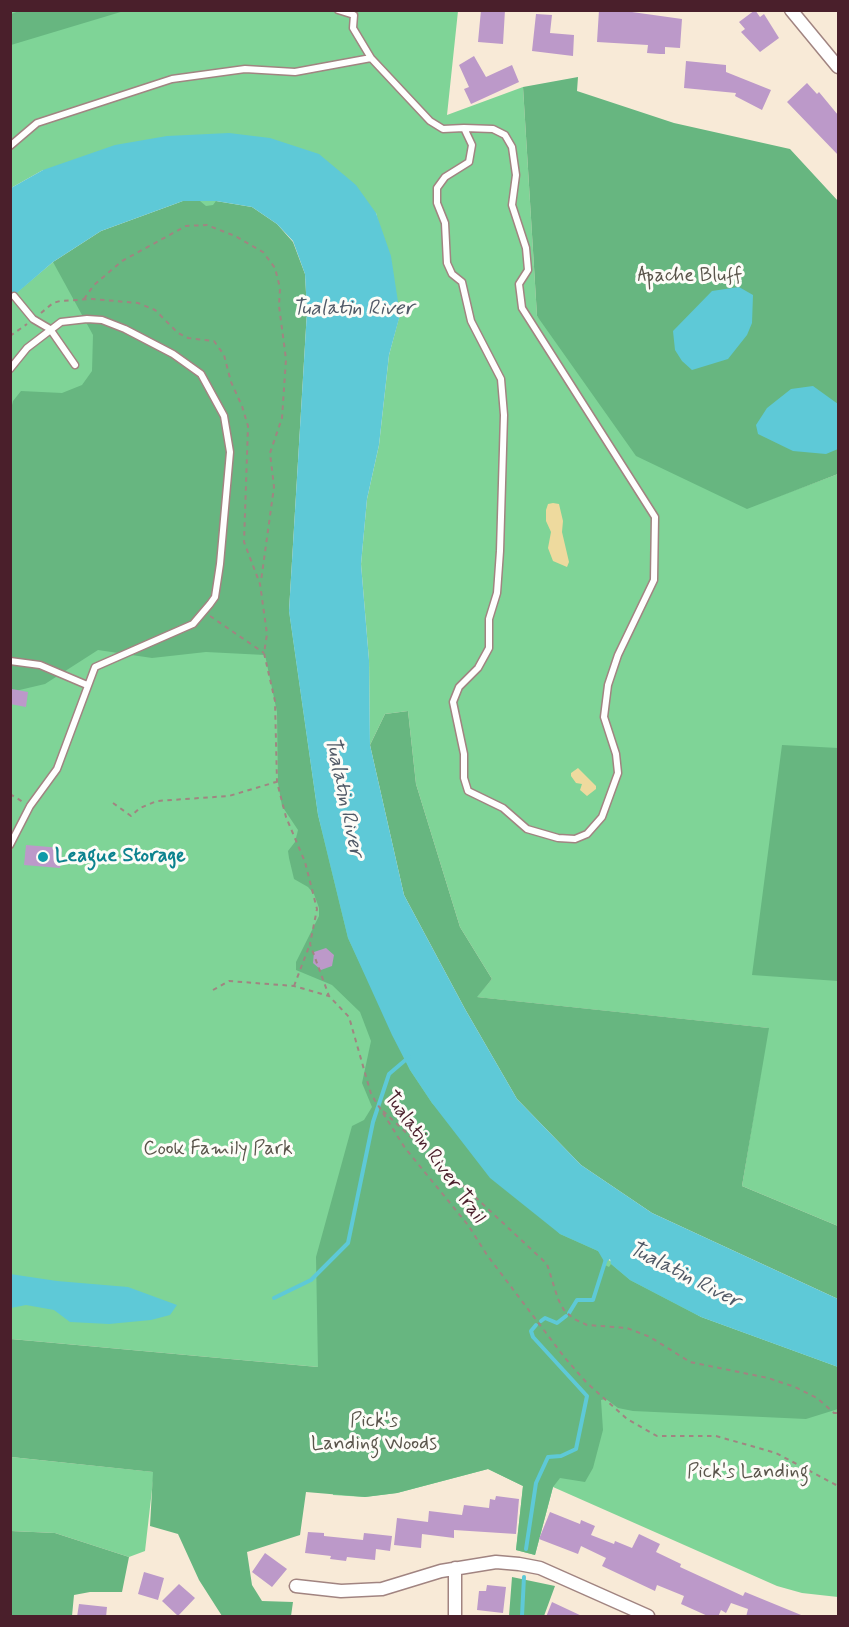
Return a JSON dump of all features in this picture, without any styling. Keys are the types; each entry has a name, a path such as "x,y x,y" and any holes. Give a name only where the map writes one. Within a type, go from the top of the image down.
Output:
{"street":[{"path":"791,10 838,68"},
{"path":"296,1586 341,1591 382,1589 455,1568 496,1562 540,1568 648,1617"},
{"path":"455,1568 455,1617"}],"lane":[{"path":"338,10 354,15 353,28 371,58 430,121 443,129 464,128 493,129 505,135 512,147 516,175 512,205 526,248 528,270 519,285 522,308 655,517 654,580 618,655 608,685 604,717 616,754 618,773 602,817 587,834 575,839 558,838 527,829 503,808 468,791 464,778 464,754 453,702 459,687 478,668 489,648 489,619 497,593 500,551 504,415 501,379 471,321 462,282 452,274 447,263 445,223 437,203 437,188 441,183 470,162 472,145 464,128"},
{"path":"10,146 37,123 172,79 245,69 294,72 371,58"},
{"path":"14,296 33,319 50,328 75,365"},
{"path":"10,369 27,348 50,328 61,322 102,320 125,329 172,354 201,374 214,393 224,416 230,452 215,597 204,613 192,624 100,662 95,667 57,769 30,807 10,845"},
{"path":"10,661 40,665 87,685"}],"path":[{"path":"84,299 94,285 122,261 186,226 207,225 235,236 263,252 275,268 280,288 279,306 286,359 282,418 270,453 274,487 260,584"},
{"path":"10,336 53,303 84,299 128,302 148,307 188,338 214,341 224,356 231,382 248,426 244,542 260,584 267,634 264,653 275,701 277,782 286,817 305,862 317,909 310,944 294,986"},
{"path":"204,613 264,653"},
{"path":"113,803 131,816 140,808 157,801 229,796 277,782"},
{"path":"10,794 30,807"},
{"name":"Tualatin River Trail","path":"310,944 329,996 349,1017 365,1076 378,1107 427,1178 468,1225 486,1256 586,1383 613,1407 649,1433 666,1437 716,1436 753,1446 789,1458 838,1486"},
{"path":"213,990 229,981 294,986 329,996"},
{"path":"378,1107 547,1264 564,1310 574,1319 587,1325 627,1328 650,1337 690,1362 759,1376 795,1387 817,1398 834,1413 838,1413"}],"green space":[{"path":"11,11 458,11 447,115 523,87 537,316 747,508 838,474 838,1226 742,1186 768,1028 476,997 492,979 460,927 416,784 408,711 385,714 370,745 369,660 361,564 367,499 379,445 389,355 400,314 376,213 43,170 11,188"},
{"path":"19,11 124,11 11,45 11,14"},
{"name":"Apache Bluff","path":"578,77 577,91 674,123 790,149 838,201 838,474 747,509 636,456 537,316 523,87"},
{"name":"Cook Family Park","path":"183,201 216,201 289,611 318,815 337,883 607,1259 701,1317 838,1367 838,1597 802,1593 777,1586 553,1487 535,1555 516,1550 523,1486 488,1469 397,1493 365,1497 333,1495 318,1367 11,1339 10,298 53,262"},
{"name":"Pick's Landing Woods","path":"183,201 200,201 206,206 213,205 216,201 252,207 277,224 293,242 305,274 307,311 289,611 318,815 348,938 410,1070 432,1103 560,1234 598,1251 604,1258 605,1265 609,1267 611,1264 630,1280 701,1317 838,1367 838,1409 806,1419 633,1411 618,1408 606,1399 601,1400 603,1430 593,1468 585,1482 560,1478 553,1487 535,1555 516,1550 523,1486 488,1469 397,1493 365,1497 306,1492 300,1535 247,1552 252,1585 262,1601 293,1602 291,1616 222,1616 199,1580 178,1534 150,1526 153,1472 11,1457 11,1339 318,1367 316,1257 352,1126 364,1120 372,1107 362,1083 371,1041 360,1012 332,985 296,970 296,962 319,916 319,908 314,894 308,887 294,879 289,858 288,851 295,842 298,830 282,806 278,783 277,712 265,655 206,652 152,658 98,650 45,684 11,692 10,413 13,401 21,391 62,393 82,385 92,371 93,335 53,262 101,231"},
{"path":"408,711 416,784 460,927 492,979 477,997 769,1028 742,1186 838,1226 838,1299 652,1213 581,1165 517,1099 465,1009 404,895 370,745 385,714"},
{"path":"782,745 838,748 838,981 752,975"},
{"path":"11,1457 154,1472 145,1551 129,1557 55,1533 11,1531"},
{"path":"11,1531 55,1533 129,1557 122,1592 90,1592 74,1595 72,1616 11,1616"},
{"path":"512,1577 555,1586 544,1616 509,1616"}],"sand":[{"path":"548,504 559,504 563,521 562,532 569,562 567,567 553,561 548,548 551,532 546,521 546,510"},
{"path":"578,768 596,786 596,789 587,796 580,790 582,784 576,783 571,776 571,773"}],"water":[{"name":"Tualatin River","path":"229,133 270,138 319,154 356,185 376,213 391,256 400,315 389,355 379,445 367,499 361,564 369,660 370,745 404,895 465,1009 517,1099 581,1165 652,1213 838,1299 838,1367 701,1317 630,1280 611,1264 610,1259 605,1263 598,1251 560,1234 490,1178 432,1103 410,1070 392,1035 348,938 318,815 289,611 307,311 305,274 293,241 277,224 252,207 216,201 183,201 101,231 53,262 11,298 11,188 43,170 115,145 167,136"},
{"path":"739,287 753,295 752,323 747,335 728,359 692,370 675,350 673,331 712,291"},
{"path":"813,386 838,404 838,449 826,454 793,451 758,434 756,425 767,408 791,389"},
{"path":"10,1274 57,1281 128,1287 177,1305 170,1315 151,1320 109,1324 70,1322 54,1310 26,1305 11,1308"}],"building":[{"path":"481,10 505,10 503,44 478,42"},
{"path":"599,10 682,19 680,48 665,47 665,54 660,54 647,53 648,45 597,42"},
{"path":"755,10 760,17 764,14 779,38 760,52 741,32 745,29 739,22"},
{"path":"536,14 552,15 550,33 574,35 573,56 532,51"},
{"path":"474,56 486,77 512,65 519,82 471,104 464,89 469,87 459,65"},
{"path":"686,61 726,65 726,72 771,90 762,110 735,96 736,93 684,88"},
{"path":"807,83 817,94 819,92 838,115 838,155 787,102"},
{"path":"12,689 28,692 26,707 10,704"},
{"name":"League Storage","path":"26,845 62,848 60,868 24,865"},
{"path":"326,948 334,955 332,966 321,970 313,963 314,952"},
{"path":"496,1496 519,1499 516,1534 454,1530 454,1538 422,1534 421,1548 394,1545 397,1518 428,1522 429,1511 462,1515 464,1505 489,1508 490,1499 495,1500"},
{"path":"550,1512 580,1524 581,1520 595,1526 591,1535 614,1544 615,1541 632,1548 639,1534 660,1544 656,1552 681,1564 680,1567 743,1596 745,1592 806,1617 746,1617 748,1609 731,1603 726,1613 721,1610 718,1617 710,1617 681,1604 684,1596 657,1585 655,1591 602,1566 606,1558 581,1546 578,1554 539,1539"},
{"path":"308,1532 363,1540 364,1533 392,1536 390,1551 376,1549 375,1560 347,1557 346,1561 330,1559 331,1556 305,1553"},
{"path":"265,1553 287,1569 272,1587 252,1572"},
{"path":"144,1572 164,1578 158,1600 138,1594"},
{"path":"179,1584 195,1598 178,1616 162,1601"},
{"path":"487,1585 506,1587 503,1613 477,1610 479,1591 486,1591"},
{"path":"552,1602 584,1617 546,1617"},
{"path":"79,1604 107,1607 106,1617 77,1617"}],"waterway":[{"path":"274,1298 311,1280 348,1243 373,1122 389,1074 409,1057"},
{"path":"569,1313 577,1300 593,1300 606,1259"},
{"path":"541,1321 545,1318 557,1323 566,1316"},
{"path":"526,1549 536,1483 548,1457 561,1456 576,1449 587,1396 533,1337 531,1331 536,1325"},
{"path":"522,1616 524,1577"}],"place":[{"name":"League Storage","path":"43,857"}],"park label":[{"name":"Pick's Landing","path":"748,1473"}]}
